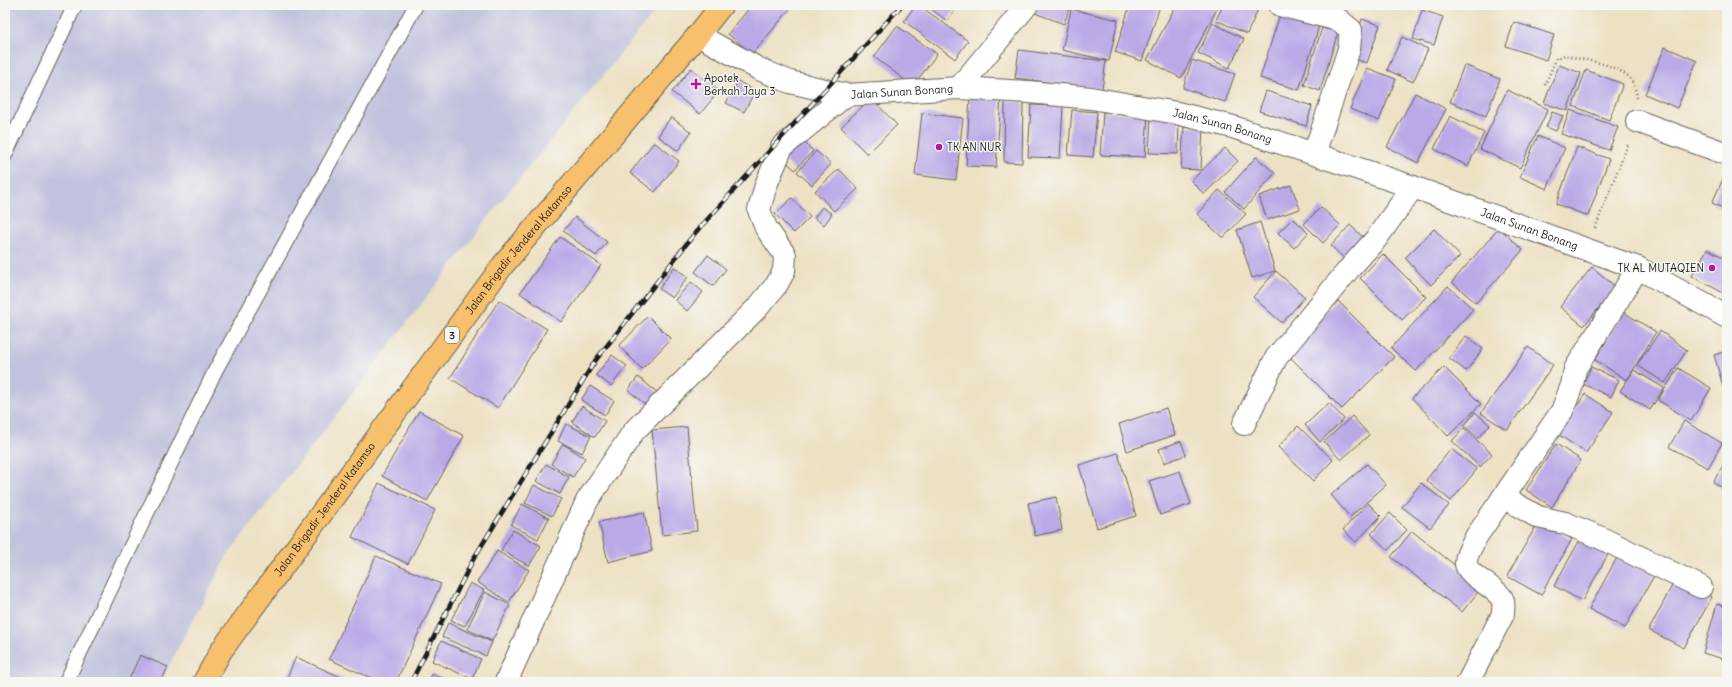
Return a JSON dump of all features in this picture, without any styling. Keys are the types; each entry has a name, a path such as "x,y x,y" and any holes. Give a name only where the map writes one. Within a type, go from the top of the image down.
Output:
{"highway":[{"name":"Jalan Brigadir Jenderal Katamso","path":"204,682 222,651 503,265 722,5"}],"street":[{"path":"959,88 1027,5"},
{"path":"1280,5 1339,20 1351,30 1349,49 1314,154"},
{"name":"Jalan Sunan Bonang","path":"698,35 759,69 790,82 846,95 959,88 1029,92 1091,98 1177,113 1233,126 1413,187 1638,268 1727,317"},
{"path":"506,682 587,501 634,431 758,306 777,284 784,271 785,255 766,228 759,210 766,185 782,147 846,95"},
{"path":"1637,120 1727,154"},
{"path":"1244,424 1276,358 1349,269 1376,239 1413,187"},
{"path":"1468,682 1503,614 1503,604 1502,600 1495,592 1470,570 1466,563 1468,556 1476,537 1562,411 1572,385 1575,369 1638,268"},
{"path":"1503,498 1538,517 1565,523 1599,537 1701,587"}],"lane":[{"path":"5,154 75,5"},
{"path":"66,682 215,371 416,5"}],"path":[{"path":"1545,85 1556,59 1561,55 1564,55 1606,65 1625,74 1632,82 1639,107 1637,120 1586,249"}],"shaded area":[{"path":"5,5 660,5 492,213 227,556 160,682 5,682"}],"building":[{"path":"752,5 787,5 791,8 752,54 728,34"},
{"path":"916,5 919,5 968,41 955,59 904,21"},
{"path":"926,5 959,5 947,21"},
{"path":"1038,5 1070,5 1064,24 1035,13"},
{"path":"1130,5 1160,6 1142,61 1115,52"},
{"path":"1176,5 1219,5 1181,78 1147,60"},
{"path":"1223,5 1260,5 1247,34 1216,20"},
{"path":"1071,9 1118,20 1109,61 1062,50"},
{"path":"1422,10 1443,17 1434,45 1413,39"},
{"path":"1281,11 1320,23 1299,90 1260,78"},
{"path":"1362,19 1380,25 1367,63 1350,58"},
{"path":"1514,22 1554,35 1546,60 1506,46"},
{"path":"1213,23 1244,39 1229,68 1198,53"},
{"path":"897,26 937,54 913,86 874,57"},
{"path":"1322,28 1338,32 1320,91 1304,85"},
{"path":"1402,37 1428,49 1413,82 1387,70"},
{"path":"1665,47 1697,61 1677,108 1645,94"},
{"path":"1019,50 1106,61 1102,89 1015,78"},
{"path":"1192,60 1235,74 1225,102 1183,88"},
{"path":"1464,65 1500,79 1486,116 1450,102"},
{"path":"1559,65 1581,73 1567,111 1544,103"},
{"path":"691,68 719,91 700,114 672,92"},
{"path":"1367,68 1396,79 1379,121 1350,109"},
{"path":"1586,70 1623,84 1609,120 1573,106"},
{"path":"738,81 755,91 744,112 726,103"},
{"path":"1507,90 1548,109 1520,168 1480,149"},
{"path":"1266,91 1312,106 1306,126 1259,111"},
{"path":"1415,93 1446,109 1418,163 1387,147"},
{"path":"970,96 1001,98 996,167 966,166"},
{"path":"871,98 897,125 867,154 841,127"},
{"path":"1005,101 1023,102 1022,163 1004,162"},
{"path":"1031,105 1063,106 1060,158 1028,157"},
{"path":"1072,110 1097,112 1093,157 1068,155"},
{"path":"1570,110 1618,127 1609,150 1561,134"},
{"path":"1103,112 1148,114 1145,157 1100,155"},
{"path":"1552,112 1563,116 1556,131 1546,127"},
{"name":"TK AN NUR","path":"922,113 963,118 956,180 915,175"},
{"path":"1151,116 1179,117 1178,154 1149,153"},
{"path":"1450,116 1484,133 1468,166 1434,149"},
{"path":"671,117 691,132 678,151 658,136"},
{"path":"1184,127 1203,127 1201,170 1181,169"},
{"path":"798,136 813,151 795,170 779,155"},
{"path":"1538,136 1565,148 1547,189 1520,177"},
{"path":"654,142 679,161 655,192 630,173"},
{"path":"1577,147 1609,159 1588,216 1556,204"},
{"path":"1225,148 1238,161 1204,194 1191,181"},
{"path":"816,151 831,164 812,185 797,172"},
{"path":"1256,157 1275,173 1244,209 1225,192"},
{"path":"839,169 858,189 834,211 815,191"},
{"path":"1727,170 1727,210 1712,203"},
{"path":"1291,185 1300,209 1267,220 1259,196"},
{"path":"1219,190 1246,214 1223,238 1197,214"},
{"path":"792,198 810,217 794,233 775,214"},
{"path":"822,207 832,214 824,225 814,218"},
{"path":"1321,207 1340,225 1323,243 1304,224"},
{"path":"575,217 607,242 596,256 563,231"},
{"path":"1293,218 1308,233 1294,248 1278,233"},
{"path":"1260,222 1275,271 1252,278 1237,230"},
{"path":"1350,225 1366,240 1347,261 1331,246"},
{"path":"1499,228 1523,250 1476,303 1452,282"},
{"path":"1434,229 1460,256 1431,285 1405,258"},
{"path":"560,237 601,265 561,322 520,293"},
{"name":"TK AL MUTAQIEN","path":"1707,249 1727,259 1727,295 1692,276"},
{"path":"1383,254 1426,297 1402,320 1360,278"},
{"path":"708,255 726,269 713,286 695,272"},
{"path":"674,267 688,277 672,298 659,289"},
{"path":"1592,267 1616,287 1584,326 1560,307"},
{"path":"1276,271 1305,297 1282,323 1253,297"},
{"path":"691,282 703,292 687,311 675,300"},
{"path":"1448,286 1473,309 1416,371 1391,348"},
{"path":"499,300 547,329 498,408 450,378"},
{"path":"1337,300 1394,357 1342,409 1285,352"},
{"path":"1623,312 1656,332 1627,380 1595,360"},
{"path":"648,316 671,339 642,369 619,346"},
{"path":"1660,331 1687,350 1665,383 1637,365"},
{"path":"1466,336 1483,349 1466,371 1449,358"},
{"path":"1528,347 1553,365 1507,430 1481,413"},
{"path":"1727,351 1727,385 1723,386 1714,355"},
{"path":"612,355 627,366 611,386 596,375"},
{"path":"1444,367 1481,404 1448,436 1412,398"},
{"path":"1591,367 1619,380 1611,397 1583,384"},
{"path":"1678,368 1711,388 1691,421 1658,400"},
{"path":"1634,370 1664,388 1650,410 1620,391"},
{"path":"638,377 658,393 647,406 628,390"},
{"path":"590,386 614,401 605,415 581,400"},
{"path":"1585,394 1613,412 1586,453 1559,435"},
{"path":"1329,403 1344,419 1320,442 1305,425"},
{"path":"582,406 605,421 595,437 572,422"},
{"path":"1166,408 1175,435 1127,451 1119,424"},
{"path":"419,411 464,436 427,501 382,476"},
{"path":"1475,412 1490,425 1478,438 1464,426"},
{"path":"1352,416 1369,435 1341,460 1324,442"},
{"path":"1684,421 1722,443 1708,468 1669,447"},
{"path":"566,424 591,436 582,453 558,441"},
{"path":"1298,426 1333,460 1313,481 1278,447"},
{"path":"687,427 697,531 662,535 652,430"},
{"path":"1464,428 1492,454 1480,467 1452,441"},
{"path":"1181,441 1186,455 1164,463 1159,449"},
{"path":"563,444 585,458 573,477 551,464"},
{"path":"1556,444 1581,460 1552,507 1526,490"},
{"path":"1451,449 1477,469 1451,501 1426,480"},
{"path":"1118,453 1136,516 1097,528 1079,465"},
{"path":"1727,459 1727,491 1713,482"},
{"path":"546,464 569,477 560,494 536,481"},
{"path":"1367,464 1386,485 1350,517 1331,495"},
{"path":"1180,471 1191,504 1160,515 1149,481"},
{"path":"379,483 435,510 408,564 352,537"},
{"path":"1421,483 1449,505 1430,528 1402,507"},
{"path":"534,485 561,499 552,516 525,503"},
{"path":"1056,497 1062,530 1035,536 1028,503"},
{"path":"1368,503 1381,516 1356,542 1343,530"},
{"path":"522,504 549,518 538,539 511,525"},
{"path":"644,512 652,551 608,562 599,522"},
{"path":"1390,513 1407,530 1388,550 1371,534"},
{"path":"1539,521 1572,539 1541,595 1507,576"},
{"path":"513,530 541,546 529,566 501,550"},
{"path":"1412,531 1482,587 1462,612 1391,557"},
{"path":"1582,536 1610,551 1582,601 1554,586"},
{"path":"497,551 529,570 509,602 477,582"},
{"path":"1620,552 1656,572 1625,628 1589,609"},
{"path":"376,556 441,584 396,682 380,682 329,659"},
{"path":"1676,578 1712,597 1684,648 1649,630"},
{"path":"470,583 484,590 465,626 451,620"},
{"path":"485,592 510,605 492,641 467,629"},
{"path":"1717,604 1727,607 1727,660 1703,653"},
{"path":"448,623 492,642 486,656 442,637"},
{"path":"441,641 481,659 472,679 432,661"},
{"path":"140,655 168,667 161,682 128,682"},
{"path":"296,657 345,679 344,682 285,682"},
{"path":"432,674 452,682 428,682"}],"railway":[{"path":"411,682 474,558 595,361 695,233 902,5"}],"place":[{"name":"Apotek Berkah Jaya 3","path":"696,84"},
{"name":"TK AN NUR","path":"939,147"},
{"name":"TK AL MUTAQIEN","path":"1712,268"}]}
